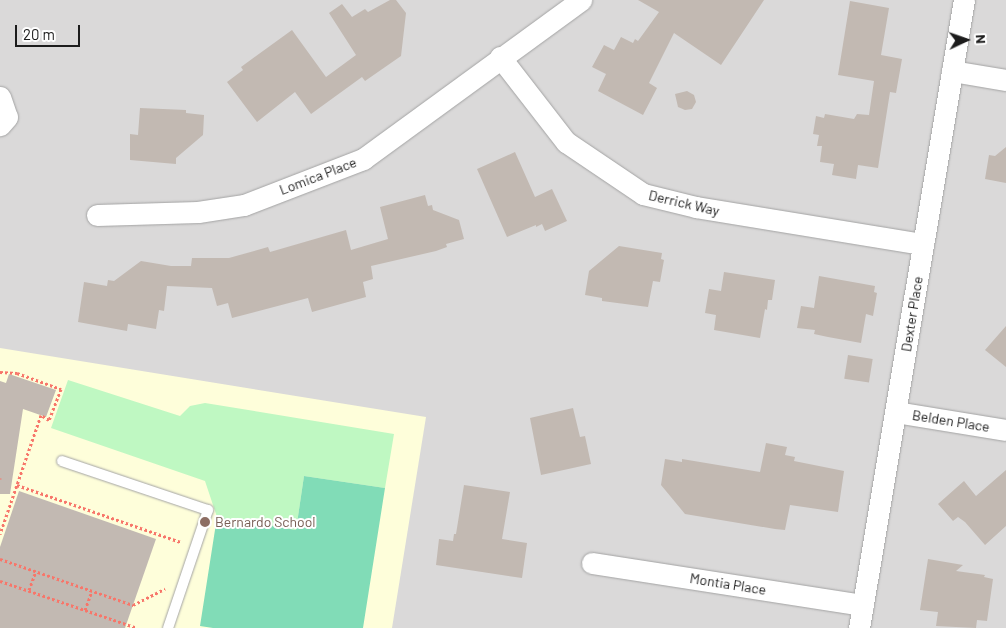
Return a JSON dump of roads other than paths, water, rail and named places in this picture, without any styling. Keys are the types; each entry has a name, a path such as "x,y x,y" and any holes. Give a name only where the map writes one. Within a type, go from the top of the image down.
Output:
{"street":[{"name":"Lomica Place","path":"96,215 198,212 244,205 363,159 500,57 581,0"},
{"name":"Dexter Place","path":"859,628 964,0"},
{"name":"Derrick Way","path":"500,57 566,142 643,194 696,207 923,244"},
{"path":"952,71 1006,80"},
{"path":"0,97 3,121"},
{"name":"Belden Place","path":"896,412 1006,430"},
{"name":"Montia Place","path":"592,563 863,605"}],"lane":[{"path":"62,461 208,510 168,628"}],"place":[{"name":"Bernardo School","path":"205,522"}]}
